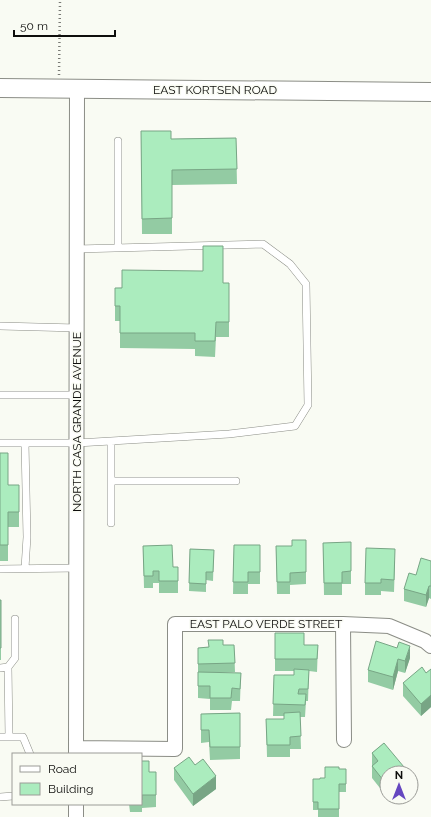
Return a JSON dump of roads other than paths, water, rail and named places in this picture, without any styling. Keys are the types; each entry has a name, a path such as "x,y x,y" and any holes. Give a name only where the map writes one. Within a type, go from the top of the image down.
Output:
{"street":[{"name":"EAST KORTSEN ROAD","path":"0,88 431,92"},
{"name":"NORTH CASA GRANDE AVENUE","path":"76,751 77,89"},
{"name":"EAST PALO VERDE STREET","path":"76,751 175,749 175,624 343,624 389,626 426,641 431,646"},
{"path":"343,624 344,740"},
{"path":"76,805 76,817"}],"lane":[{"path":"118,141 118,248"},
{"path":"0,443 77,443 229,434 295,426 308,405 306,284 290,264 264,244 77,249"},
{"path":"0,326 77,328"},
{"path":"0,395 77,395"},
{"path":"111,441 111,524"},
{"path":"25,444 27,537 25,568"},
{"path":"111,481 236,481"},
{"path":"0,568 77,568"},
{"path":"9,737 8,668 14,658 15,619"},
{"path":"0,668 8,668"},
{"path":"0,737 23,737 30,753"},
{"path":"0,797 12,796"}]}
